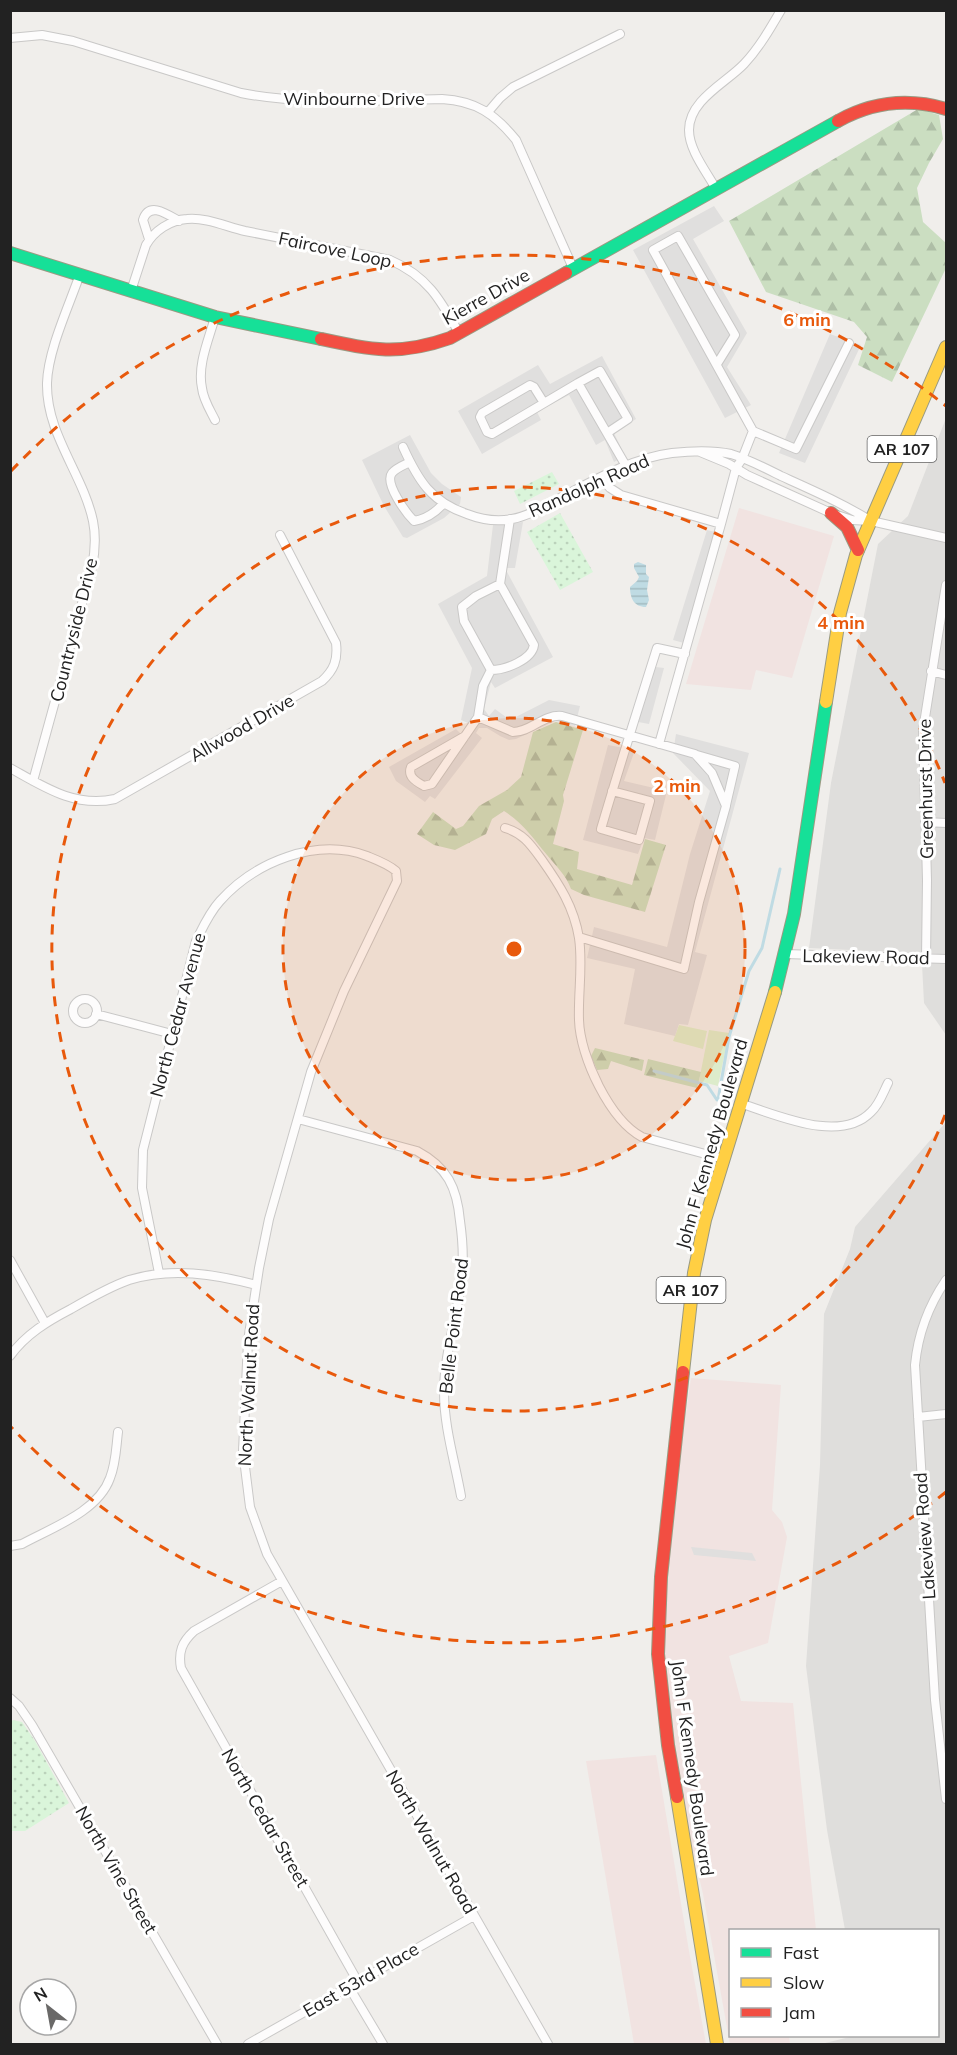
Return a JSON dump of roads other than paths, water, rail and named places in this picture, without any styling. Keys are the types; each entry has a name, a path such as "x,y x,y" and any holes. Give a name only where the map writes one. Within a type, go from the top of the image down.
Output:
{"main road":[{"name":"Kierre Drive","path":"10,253 215,317 360,349 381,351 418,349 450,338 850,114 868,106 890,102 912,101 946,109"},
{"name":"John F Kennedy Boulevard","path":"717,2044 668,1745 659,1674 661,1577 691,1291 705,1220 775,996 794,914 840,613 847,585 858,550 946,347"},
{"path":"831,513 846,527 858,550"}],"street":[{"path":"716,189 692,145 690,120 698,105 750,58 781,10"},
{"path":"488,112 513,87 620,34"},
{"name":"Winbourne Drive","path":"10,38 42,35 73,41 222,87 267,98 306,102 442,99 464,102 488,112 504,125 516,140 573,268"},
{"name":"Faircove Loop","path":"131,291 149,239 143,220 148,212 160,211 179,221 199,220 390,260 412,271 432,289 459,333"},
{"path":"149,239 161,229 179,221"},
{"path":"717,364 735,334 678,236 653,250 753,430 796,449 849,343"},
{"name":"Countryside Drive","path":"33,781 93,567 95,551 93,521 54,426 47,383 50,361 80,274"},
{"path":"215,317 202,363 201,383 202,392 215,420"},
{"path":"544,403 534,387 530,385 482,413 480,417 487,432 492,434 600,371 628,419 607,433"},
{"path":"578,383 626,466"},
{"path":"659,744 736,468 742,459 753,430"},
{"name":"Randolph Road","path":"403,447 424,484 443,504 472,516 510,519 537,510 626,466 672,453 699,452 731,454 846,506 871,521"},
{"name":"Randolph Road","path":"699,452 831,513 852,520 871,521 946,538"},
{"path":"410,462 392,473 390,478 390,484 408,515 414,521 423,520 443,504"},
{"path":"601,478 621,495 721,524"},
{"path":"492,670 507,668 534,651 534,645 500,584 510,519"},
{"name":"Allwood Drive","path":"10,768 57,793 76,800 115,799 311,689 331,673 337,658 336,643 280,535"},
{"path":"492,670 464,621 462,608 476,596 500,584"},
{"name":"Greenhurst Drive","path":"926,958 922,739 946,585"},
{"path":"612,791 650,801 639,840 601,829 612,791 629,736 657,648 685,654"},
{"path":"465,736 411,767 409,771 411,776 424,786 432,784 465,736 478,717 483,686 492,670"},
{"path":"931,671 946,675"},
{"path":"478,717 507,731 519,732 551,715 562,716 735,766 684,969 579,937"},
{"path":"695,754 711,773 726,806"},
{"path":"925,822 946,823"},
{"path":"505,828 516,831 528,842 561,886 570,904 579,937 581,985 579,1020 582,1041 596,1077 617,1115 633,1132 642,1137 724,1159"},
{"name":"North Cedar Avenue","path":"159,1273 146,1211 142,1169 147,1129 196,941 212,911 231,890 244,880 290,855 338,850 361,854 381,862"},
{"name":"North Walnut Road","path":"381,862 396,871 397,881 325,1036 311,1072 269,1219 248,1341 244,1468 250,1507 258,1532 282,1581 548,2044"},
{"name":"Lakeview Road","path":"785,954 946,959"},
{"path":"96,1014 172,1034"},
{"path":"742,1104 819,1127 835,1128 866,1117 874,1110 888,1083"},
{"name":"Belle Point Road","path":"298,1119 417,1151 428,1157 445,1173 457,1197 463,1263 444,1393 461,1496"},
{"path":"10,1260 45,1323"},
{"path":"10,1356 22,1341 45,1323 109,1288 129,1280 159,1273 201,1274 256,1285"},
{"name":"Lakeview Road","path":"946,1280 936,1297 920,1336 915,1365 935,1700 946,1799"},
{"path":"918,1417 946,1414"},
{"path":"10,1546 22,1544 87,1509 100,1497 115,1462 118,1432"},
{"name":"North Cedar Street","path":"282,1581 186,1637 179,1659 184,1676 358,1982"},
{"name":"North Vine Street","path":"10,1698 19,1706 32,1725 218,2044"},
{"name":"East 53rd Place","path":"248,2044 474,1916"},
{"path":"349,1987 383,2044"}],"water":[{"path":"638,562 646,565 646,574 649,577 647,590 649,600 646,607 636,604 631,595 630,587 639,577 634,568 634,564"}],"waterway":[{"path":"718,1100 729,1037 749,971 762,948 780,869"},
{"path":"654,1071 707,1085 717,1100"}]}
